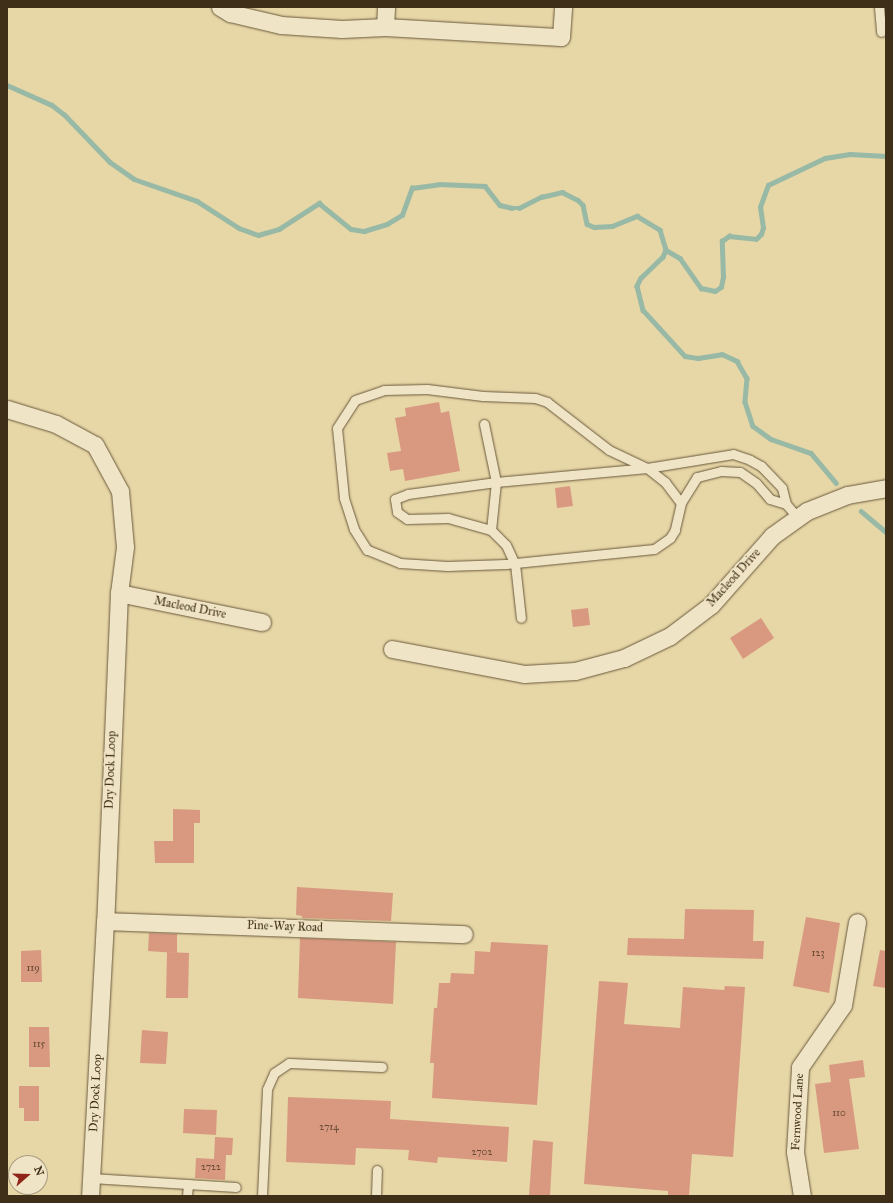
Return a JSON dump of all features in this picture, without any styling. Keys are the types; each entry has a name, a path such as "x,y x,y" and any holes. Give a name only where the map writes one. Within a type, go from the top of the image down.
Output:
{"street":[{"path":"220,7 230,13 281,25 342,28 385,27 561,38 563,7"},
{"path":"385,27 386,7"},
{"name":"Dry Dock Loop","path":"7,409 56,424 95,445 120,491 126,547 119,593 105,921 90,1196"},
{"name":"Macleod Drive","path":"392,649 524,674 575,671 624,658 670,636 711,605 772,536 798,518 846,495 886,488"},
{"name":"Macleod Drive","path":"119,593 262,622"},
{"name":"Pine-Way Road","path":"105,921 464,934"},
{"name":"Fernwood Lane","path":"802,1196 795,1152 800,1067 843,1005 858,922"}],"lane":[{"path":"879,7 881,32"},
{"path":"681,503 665,482 647,468 609,450 547,402 535,398 483,396 428,389 384,390 355,400 337,428 344,498 354,529 367,550 400,563 447,566 515,564 654,549 663,544 675,530 681,503 697,477 721,471 740,472 756,483 770,499 786,504"},
{"path":"484,424 496,482 491,530"},
{"path":"521,618 515,564 506,545 491,530 448,518 407,518 397,512 395,499 408,494 496,482 647,468 733,454 761,466 782,488 786,504 798,518"},
{"path":"262,1196 267,1089 274,1073 289,1063 382,1067"},
{"path":"376,1196 377,1170"},
{"path":"91,1178 236,1187"},
{"path":"187,1196 188,1184"}],"building":[{"path":"439,402 441,413 449,411 460,471 405,481 403,469 390,471 387,453 401,451 395,418 406,416 405,408"},
{"path":"570,486 573,506 557,508 555,488"},
{"path":"588,608 590,625 573,627 571,610"},
{"path":"761,618 774,638 743,659 730,638"},
{"path":"173,809 200,810 200,823 194,823 194,863 155,863 154,841 173,841"},
{"path":"297,887 393,893 391,921 302,918 302,916 296,915"},
{"path":"685,909 754,910 753,941 764,941 763,959 627,955 628,938 684,939"},
{"path":"806,917 840,923 829,993 793,986"},
{"path":"149,933 177,934 177,953 148,951"},
{"path":"300,938 396,942 393,1004 298,998"},
{"path":"491,942 548,945 537,1105 432,1098 434,1063 430,1063 434,1008 437,1008 439,983 450,983 451,973 474,974 475,951 490,952"},
{"path":"41,950 42,982 21,982 21,951"},
{"path":"880,950 886,951 886,988 873,986"},
{"path":"167,952 189,953 188,998 166,998"},
{"path":"599,981 628,983 624,1024 680,1028 683,987 724,990 725,986 745,987 733,1157 692,1154 689,1196 668,1196 668,1191 584,1184"},
{"path":"29,1027 49,1027 50,1067 29,1067"},
{"path":"142,1030 168,1032 166,1064 140,1063"},
{"path":"863,1060 865,1077 849,1079 859,1149 824,1153 815,1084 831,1082 829,1065"},
{"path":"19,1086 39,1086 39,1121 24,1121 24,1108 19,1108"},
{"path":"288,1097 391,1101 390,1119 509,1127 507,1162 438,1157 437,1163 408,1160 409,1150 356,1148 355,1165 286,1162"},
{"path":"184,1109 217,1110 216,1135 183,1133"},
{"path":"215,1137 233,1138 232,1155 226,1155 225,1180 195,1178 196,1158 214,1159"},
{"path":"533,1140 553,1142 550,1196 529,1196"}],"waterway":[{"path":"7,85 52,105 65,115 110,162 134,179 197,201 239,228 258,235 279,229 319,203 351,229 364,231 387,224 402,215 412,188 439,184 485,186 500,205 512,208 519,208 541,197 562,192 578,200 583,205 587,224 594,227 612,226 637,216 660,230 666,250 663,257 641,278 637,286 643,310 685,356 698,358 722,354 737,361 747,378 745,402 753,426 771,439 811,453 836,483"},
{"path":"666,250 680,258 701,288 715,291 721,287 723,277 722,241 729,236 756,239 761,234 763,228 760,207 768,185 825,158 850,154 886,156"},
{"path":"861,511 886,532"}]}
